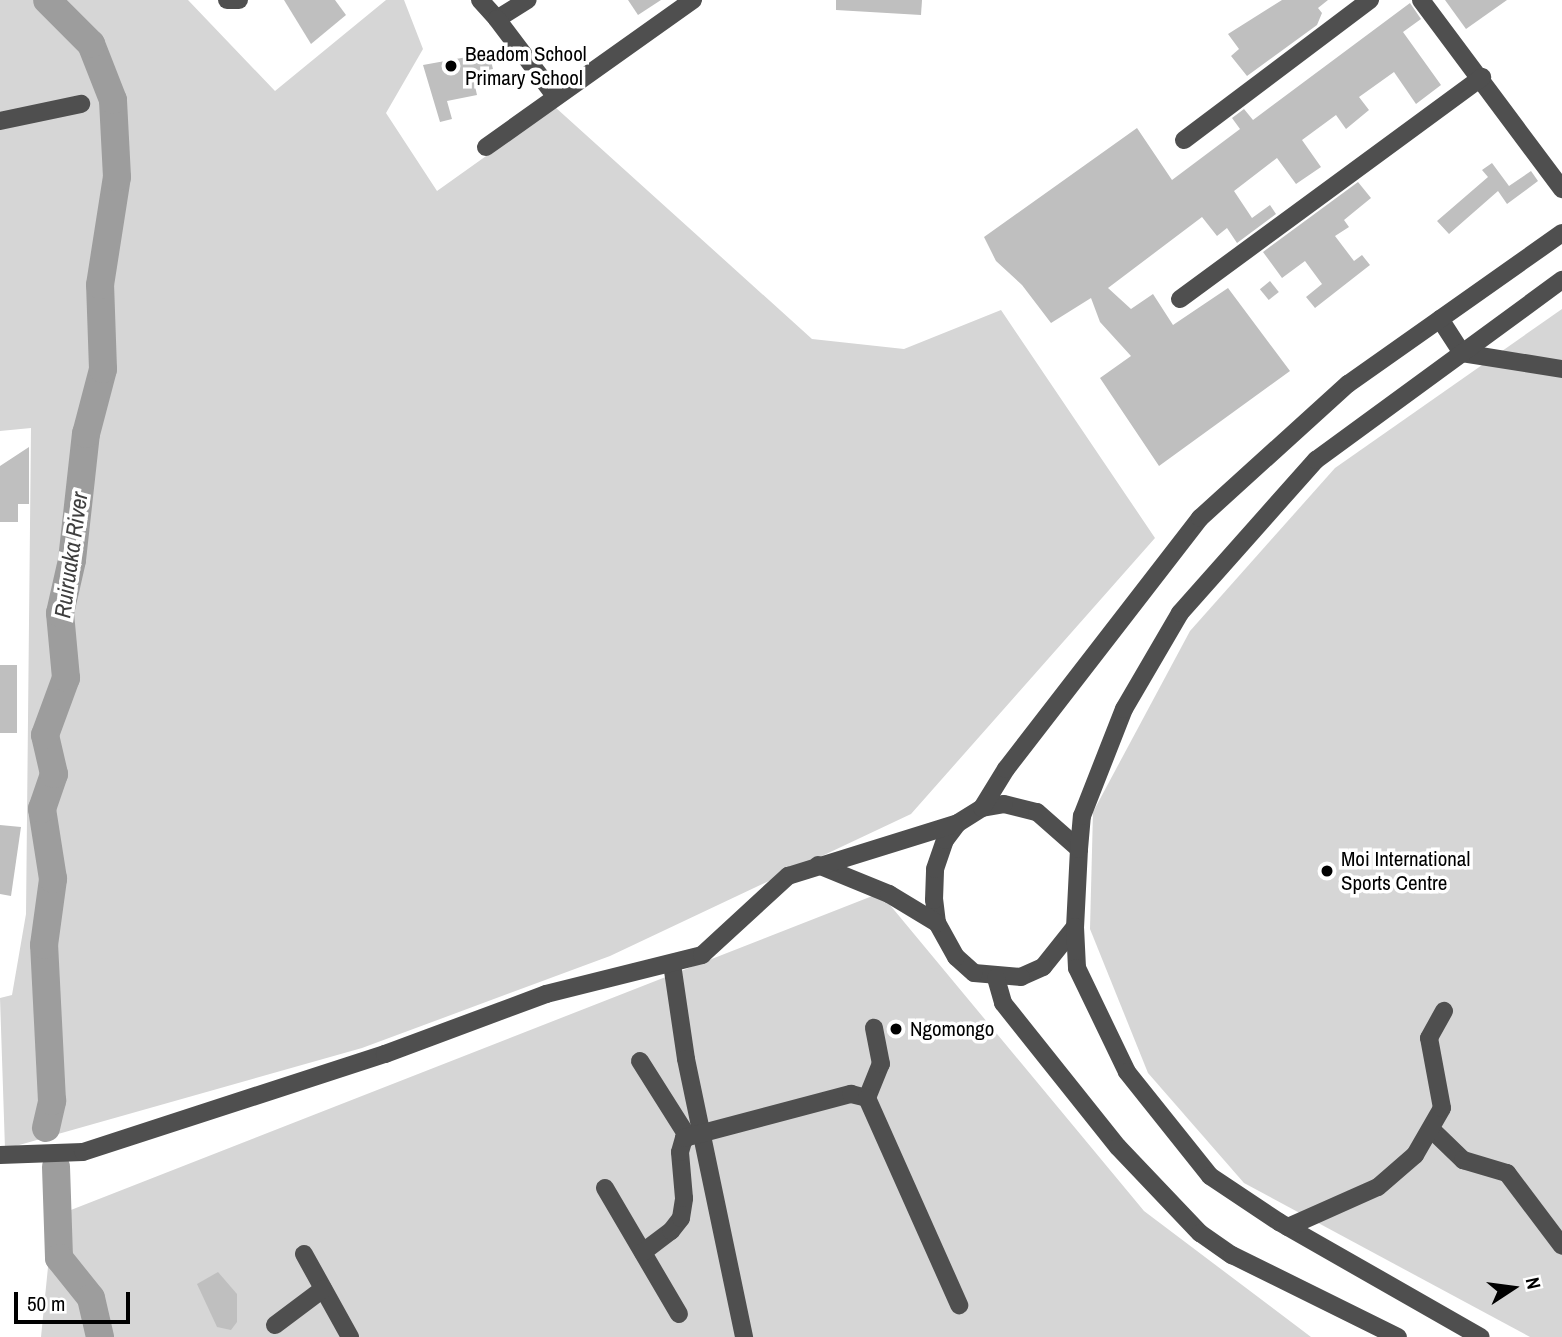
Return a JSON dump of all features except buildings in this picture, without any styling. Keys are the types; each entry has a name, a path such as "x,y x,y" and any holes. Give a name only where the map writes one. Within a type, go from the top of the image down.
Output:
{"street":[{"path":"227,0 239,0"},
{"path":"480,0 555,96"},
{"path":"497,19 527,0"},
{"path":"486,147 693,0"},
{"path":"1184,140 1370,0"},
{"path":"1421,0 1482,77 1562,188"},
{"path":"1180,299 1482,77"},
{"path":"0,121 81,104"},
{"path":"0,1155 83,1152 385,1054 546,994 672,964 706,952 777,884 818,865 958,823 982,808 1006,769 1200,518 1348,384 1562,233"},
{"path":"1481,1337 1288,1227 1210,1176 1127,1072 1077,968 1075,927 1079,849 1082,816 1124,709 1180,612 1316,460 1562,280"},
{"path":"1440,319 1462,353 1562,369"},
{"path":"982,808 1021,805 1056,825 1079,849"},
{"path":"958,823 945,840 935,869 937,923 956,957 974,973 996,978 1021,977 1043,967 1075,927"},
{"path":"818,865 889,894 937,923"},
{"path":"672,964 695,1136 744,1337"},
{"path":"996,978 1003,1003 1118,1147 1191,1225 1232,1255 1398,1337"},
{"path":"1288,1227 1378,1186 1415,1155 1442,1108 1429,1038 1444,1011"},
{"path":"874,1028 881,1064 867,1098 958,1305"},
{"path":"640,1061 695,1136"},
{"path":"643,1252 671,1231 681,1218 684,1198 680,1152 695,1136 850,1094 867,1098"},
{"path":"1431,1129 1463,1160 1507,1173 1562,1247"},
{"path":"605,1188 680,1314"},
{"path":"304,1254 350,1337"},
{"path":"275,1325 323,1289"}],"shaded area":[{"path":"0,0 188,0 275,91 386,0 404,0 423,49 386,113 437,191 555,107 812,339 904,349 1001,310 1155,538 911,814 610,956 362,1048 5,1149 0,998 12,995 26,914 31,428 0,431"},
{"name":"Moi International Sports Centre","path":"1562,309 1562,1337 1530,1337 1244,1183 1148,1073 1090,929 1093,812 1190,631 1335,468"},
{"path":"880,893 1144,1211 1311,1337 41,1337 53,1217"}],"waterway":[{"name":"Ruiruaka River","path":"46,1128 52,1101 44,945 53,879 42,809 54,774 45,735 66,678 60,613 72,560 86,434 103,369 100,285 117,177 113,100 91,44 47,0"},
{"name":"Ruiruaka River","path":"56,1167 59,1258 91,1298 100,1337"}],"place":[{"name":"Beadom School Primary School","path":"451,66"},
{"name":"Moi International Sports Centre","path":"1327,871"},
{"name":"Ngomongo","path":"896,1029"}]}
